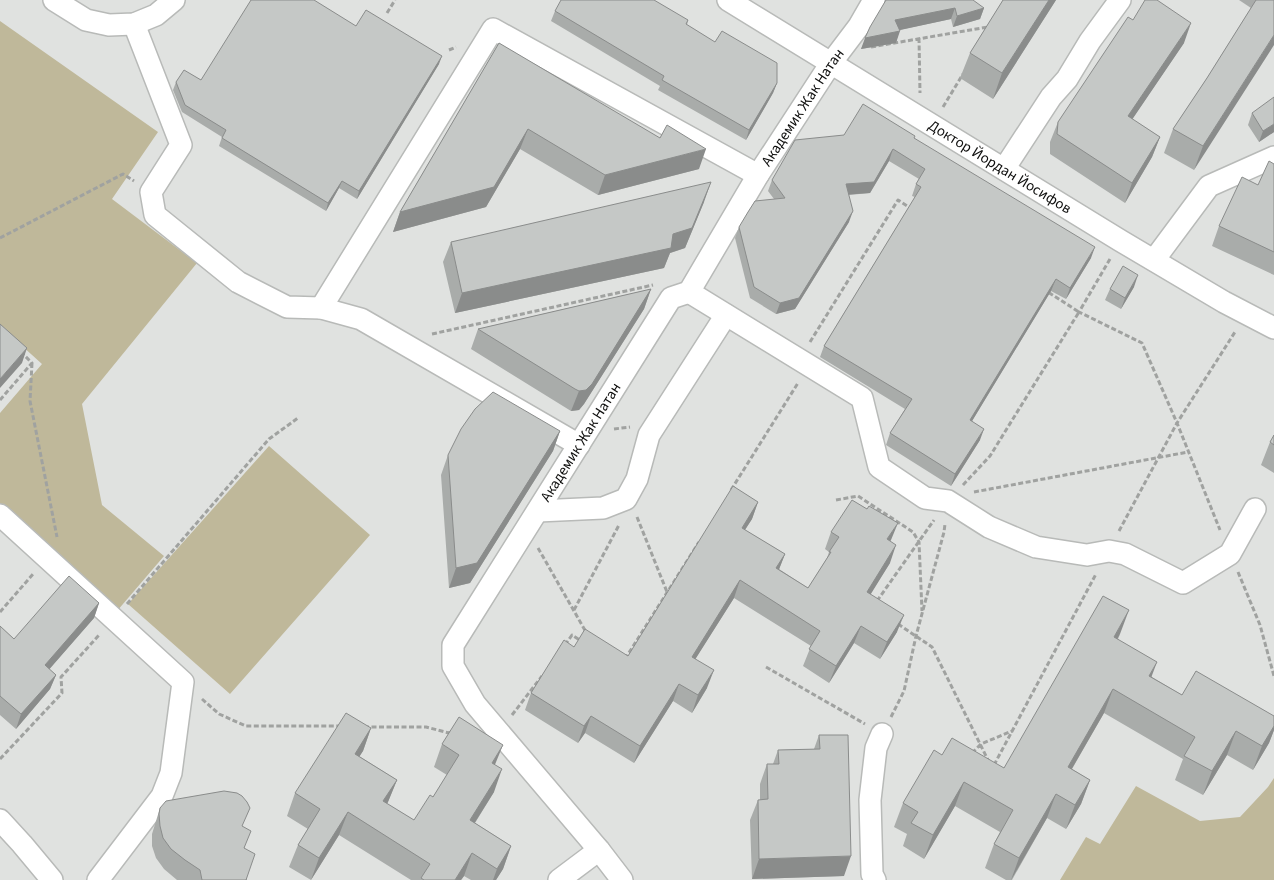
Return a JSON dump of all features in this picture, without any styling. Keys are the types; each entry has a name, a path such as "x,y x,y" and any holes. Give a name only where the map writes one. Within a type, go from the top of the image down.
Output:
{"street":[{"path":"54,0 86,20 109,25 134,24 156,14 174,0"},
{"name":"Доктор Йордан Йосифов","path":"728,0 834,58 926,121 1121,241 1224,302 1274,328"},
{"name":"Академик Жак Натан","path":"622,880 475,704 453,666 453,645 671,298 689,292 758,174 834,58 859,26 874,0"},
{"path":"1004,169 1051,98 1067,79 1090,40 1120,0"},
{"path":"134,24 181,145 151,192 155,215 238,282 287,307 321,308 361,319 579,445"},
{"path":"321,308 493,29 758,174"},
{"path":"1154,260 1209,186 1274,157"},
{"path":"689,292 862,398 879,467 924,498 948,501 989,527 1036,547 1087,556 1109,551 1125,554 1183,583 1230,554 1255,509"},
{"path":"533,520 603,508 626,500 637,479 649,435 726,315"},
{"path":"0,515 183,682 170,773 162,796 98,880"},
{"path":"875,880 872,874 870,800 876,748 882,734"},
{"path":"0,820 52,880"},
{"path":"559,880 598,850"}],"path":[{"path":"387,12 395,0"},
{"path":"834,58 919,38 991,26 986,34"},
{"path":"919,38 926,121"},
{"path":"926,121 967,67"},
{"path":"0,238 123,174 151,192"},
{"path":"730,491 898,200 920,214"},
{"path":"872,607 948,501 990,456 1121,241"},
{"path":"400,341 660,284"},
{"path":"1046,291 1079,312 1142,343 1260,625 1274,676"},
{"path":"1118,533 1177,423 1247,314"},
{"path":"19,352 32,363"},
{"path":"0,400 32,363"},
{"path":"32,363 30,401 65,574"},
{"path":"0,760 62,692 61,677 114,619 269,439 298,418"},
{"path":"579,445 616,429 656,424"},
{"path":"948,501 963,494 1188,452"},
{"path":"836,500 858,496 913,532 919,542 922,614"},
{"path":"626,500 637,515 667,592"},
{"path":"574,611 622,519 626,500"},
{"path":"766,667 882,734 904,691 916,636 944,532 948,501"},
{"path":"533,520 574,611 588,636"},
{"path":"620,667 702,537"},
{"path":"0,612 47,558"},
{"path":"894,622 932,646 992,769 1092,583"},
{"path":"560,651 572,635 585,644"},
{"path":"519,707 542,675"},
{"path":"183,682 219,714 246,726 346,726"},
{"path":"356,727 426,727 449,733"},
{"path":"969,757 981,744 1013,731"}],"shaded area":[{"path":"0,21 158,132 112,199 197,263 82,404 102,505 164,556 117,611 0,503 0,413 42,364 0,326"},
{"path":"269,446 370,535 230,694 128,604"},
{"path":"1274,778 1274,880 1060,880 1086,837 1100,844 1136,786 1200,821 1240,817"}],"building":[{"path":"251,0 314,0 356,26 366,10 442,56 359,191 342,181 328,203 222,138 226,130 185,105 176,82 184,70 201,80"},
{"path":"561,0 654,0 688,20 686,24 715,42 722,31 777,63 777,83 749,130 662,80 664,76 555,11"},
{"path":"886,0 973,0 984,8 957,16 955,8 895,20 900,31 865,38"},
{"path":"1003,0 1049,0 1002,73 970,53"},
{"path":"1145,0 1157,0 1191,23 1128,116 1160,137 1132,183 1057,134 1058,122 1128,17 1133,20"},
{"path":"1256,0 1274,0 1274,35 1203,146 1173,129"},
{"path":"499,43 660,138 667,125 706,149 605,175 528,129 494,187 400,212"},
{"path":"1274,97 1274,124 1263,131 1252,113"},
{"path":"863,104 915,136 914,138 1095,247 1070,288 1056,279 970,420 984,429 955,474 890,433 912,399 824,346 921,187 916,184 925,169 893,149 874,182 846,184 853,211 799,298 780,303 754,287 739,227 755,201 785,198 772,180 795,140 844,135"},
{"path":"1269,161 1274,164 1274,252 1219,226 1242,177 1258,185"},
{"path":"711,182 692,228 673,234 671,248 462,293 451,242"},
{"path":"1123,266 1138,275 1125,298 1110,289"},
{"path":"651,289 592,384 586,390 579,391 575,389 478,329"},
{"path":"0,324 27,348 0,379"},
{"path":"493,392 560,431 477,563 456,568 448,455 461,429 475,409"},
{"path":"1274,435 1274,445 1270,442"},
{"path":"733,486 758,502 742,528 785,554 776,568 808,588 839,537 831,532 852,500 867,509 869,506 898,523 887,539 896,545 867,592 904,615 887,642 861,626 836,666 809,649 820,631 740,580 692,657 714,670 698,695 679,684 640,746 591,716 584,726 531,693 564,640 574,647 585,629 628,656"},
{"path":"69,576 99,603 45,665 56,675 21,714 0,696 0,626 14,639"},
{"path":"1103,596 1129,610 1114,637 1157,662 1149,676 1182,695 1196,671 1274,716 1274,726 1262,746 1236,731 1212,771 1184,756 1195,737 1113,689 1068,767 1090,780 1075,805 1056,794 1019,858 994,844 1013,810 964,782 933,835 911,823 918,812 903,803 934,750 942,755 952,738 1004,768"},
{"path":"346,713 371,728 355,754 397,780 383,801 414,820 430,795 433,797 459,755 442,744 459,717 503,745 492,763 502,769 470,820 511,846 497,869 472,853 455,880 424,880 421,878 430,864 348,812 319,858 298,845 320,809 295,793"},
{"path":"819,735 848,735 851,856 759,859 758,800 768,799 767,764 779,764 778,750 820,749"},
{"path":"224,791 237,793 242,796 250,808 242,826 251,831 244,848 255,854 246,880 202,880 200,870 171,849 163,838 160,826 160,808 166,801"}]}
